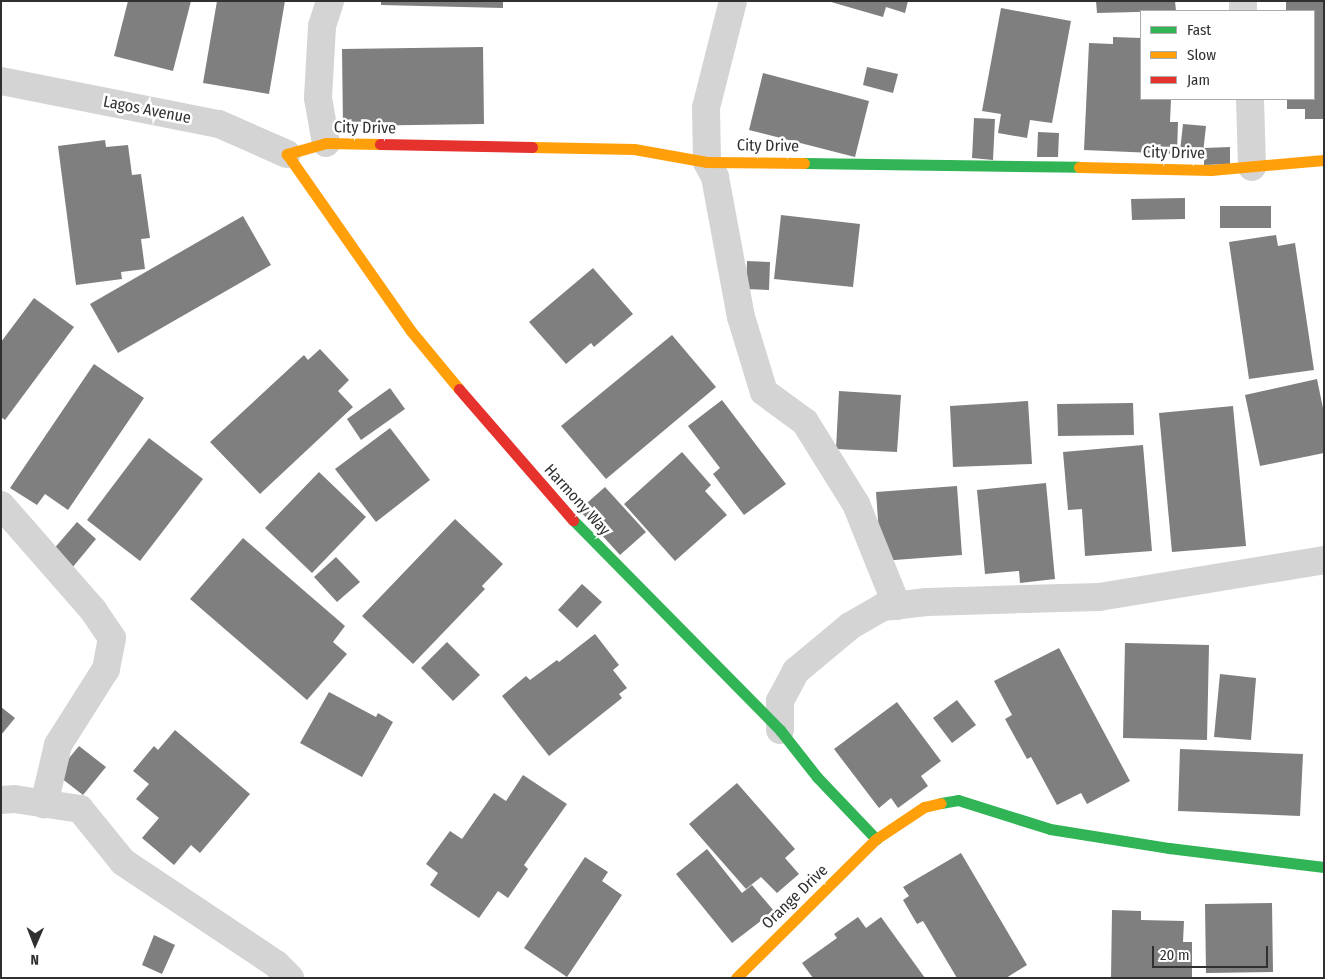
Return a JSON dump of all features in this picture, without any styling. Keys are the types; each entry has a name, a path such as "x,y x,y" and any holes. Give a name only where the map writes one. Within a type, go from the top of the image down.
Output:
{"street":[{"path":"326,143 318,98 322,26 330,1"},
{"path":"733,1 706,108 707,162 715,177 741,317 764,392 805,422 856,504 897,606"},
{"name":"Lagos Avenue","path":"1,81 219,124 287,154"},
{"path":"1250,100 1252,167"},
{"name":"City Drive","path":"287,154 326,143 634,150 707,162 950,164 1211,170 1324,160"},
{"name":"Harmony Way","path":"287,154 411,331 502,440 587,536 780,730 817,777 876,839"},
{"path":"1,505 93,610 112,638 106,669 58,745 44,804"},
{"path":"780,730 780,701 796,672 850,626 883,608 927,602 1099,597 1324,560"},
{"path":"1,800 14,799 80,809 123,862 276,964 290,978"},
{"name":"Orange Drive","path":"736,978 876,839 924,807 958,800 986,806 1050,829 1170,848 1324,868"}],"building":[{"path":"128,1 191,1 173,71 114,56"},
{"path":"217,1 285,1 269,94 203,83"},
{"path":"381,1 503,1 503,8 381,5"},
{"path":"908,1 905,13 886,7 883,17 831,2"},
{"path":"1096,1 1175,1 1176,10 1140,10 1140,12 1097,13"},
{"path":"1286,1 1324,1 1324,119 1305,119 1305,109 1287,109 1287,100 1315,100 1315,10 1286,10"},
{"path":"1001,8 1071,21 1052,123 1030,120 1027,138 998,133 1001,114 982,111"},
{"path":"1113,37 1140,38 1140,100 1171,100 1170,122 1178,122 1177,154 1084,150 1089,43 1113,44"},
{"path":"483,47 484,124 343,126 342,49"},
{"path":"867,67 898,74 893,93 863,85"},
{"path":"763,73 869,101 855,157 749,130"},
{"path":"974,118 995,119 993,160 972,158"},
{"path":"1183,124 1206,126 1203,153 1180,151"},
{"path":"1038,132 1059,133 1058,157 1037,157"},
{"path":"105,140 106,147 128,145 132,175 141,174 150,238 141,239 145,269 121,272 122,279 76,285 58,146"},
{"path":"1230,147 1230,164 1204,165 1204,148"},
{"path":"1185,198 1185,219 1132,220 1131,199"},
{"path":"1220,206 1271,206 1271,228 1220,228"},
{"path":"781,215 860,224 853,287 774,279"},
{"path":"243,216 271,265 118,353 90,304"},
{"path":"1276,235 1278,246 1295,243 1314,370 1249,379 1229,242"},
{"path":"747,261 770,262 769,290 746,289"},
{"path":"593,268 633,314 594,347 591,343 566,364 529,322"},
{"path":"34,298 74,327 5,420 1,417 1,342"},
{"path":"672,335 716,387 606,479 561,426"},
{"path":"320,349 349,380 338,391 353,407 260,494 210,442 304,355 308,360"},
{"path":"94,364 144,398 68,510 45,494 37,505 10,488"},
{"path":"1317,379 1324,413 1324,453 1260,466 1245,395"},
{"path":"390,388 405,409 361,440 347,419"},
{"path":"839,391 901,395 897,452 836,449"},
{"path":"722,400 786,484 744,515 713,474 720,468 688,426"},
{"path":"1028,401 1032,464 953,467 950,406"},
{"path":"1133,403 1134,435 1058,436 1057,404"},
{"path":"1233,406 1246,546 1172,552 1159,413"},
{"path":"390,428 430,480 376,522 335,469"},
{"path":"149,438 203,479 140,561 87,520"},
{"path":"1143,445 1152,551 1085,556 1082,509 1068,510 1063,452"},
{"path":"682,452 711,485 705,491 727,515 675,561 624,504"},
{"path":"319,472 366,517 312,573 265,528"},
{"path":"1046,483 1055,579 1020,583 1019,571 985,574 977,490"},
{"path":"957,486 962,555 881,561 876,492"},
{"path":"605,487 646,532 620,555 579,510"},
{"path":"455,519 503,564 482,586 485,589 413,664 362,616"},
{"path":"77,522 96,539 72,568 52,551"},
{"path":"243,538 345,626 333,642 347,654 307,700 190,599"},
{"path":"336,557 360,582 337,602 314,577"},
{"path":"582,584 602,602 577,628 558,610"},
{"path":"595,634 619,665 613,670 627,688 619,694 622,698 549,756 502,696 526,676 530,680 557,660 559,662"},
{"path":"447,642 480,675 453,701 421,668"},
{"path":"1125,643 1209,645 1207,740 1123,738"},
{"path":"1059,648 1130,781 1087,804 1081,793 1057,805 1031,757 1027,759 1005,719 1012,715 994,681"},
{"path":"1220,674 1256,678 1251,740 1214,737"},
{"path":"329,692 376,717 378,713 393,722 362,777 300,743"},
{"path":"957,700 976,725 952,743 933,718"},
{"path":"897,702 941,761 921,776 928,786 898,808 891,798 879,808 834,749"},
{"path":"1,707 15,718 1,735"},
{"path":"175,730 250,794 200,853 191,845 174,865 142,838 159,818 136,799 149,784 133,771 154,746 158,750"},
{"path":"79,746 106,767 83,795 56,774"},
{"path":"1180,749 1303,754 1300,816 1178,811"},
{"path":"523,775 567,804 524,865 528,869 508,898 498,891 479,918 430,885 438,873 426,864 450,831 462,839 494,793 506,801"},
{"path":"737,783 795,849 785,858 799,874 777,893 761,877 746,889 689,824"},
{"path":"707,849 742,893 752,885 774,911 732,943 676,874"},
{"path":"961,853 1027,965 1006,978 957,978 923,921 917,924 903,900 909,896 903,887"},
{"path":"585,857 608,872 602,881 622,895 567,977 524,948"},
{"path":"1272,903 1273,972 1206,973 1205,904"},
{"path":"1112,910 1141,911 1141,920 1184,921 1183,942 1192,942 1192,978 1111,978"},
{"path":"858,917 866,928 881,917 925,978 813,978 802,963 837,938 834,934"},
{"path":"154,935 175,945 162,974 142,965"}],"traffic: fast":[{"path":"804,163 1079,167"},
{"path":"573,520 780,730 817,777 876,839"},
{"path":"941,803 958,800 1050,829 1169,848 1324,867"}],"traffic: slow":[{"path":"380,144 326,143 287,154 411,331 459,389"},
{"path":"532,147 634,149 707,162 804,163"},
{"path":"1079,167 1211,170 1324,160"},
{"path":"736,978 876,839 924,807 941,803"}],"traffic: jam":[{"path":"380,144 532,147"},
{"path":"459,389 573,520"}]}
